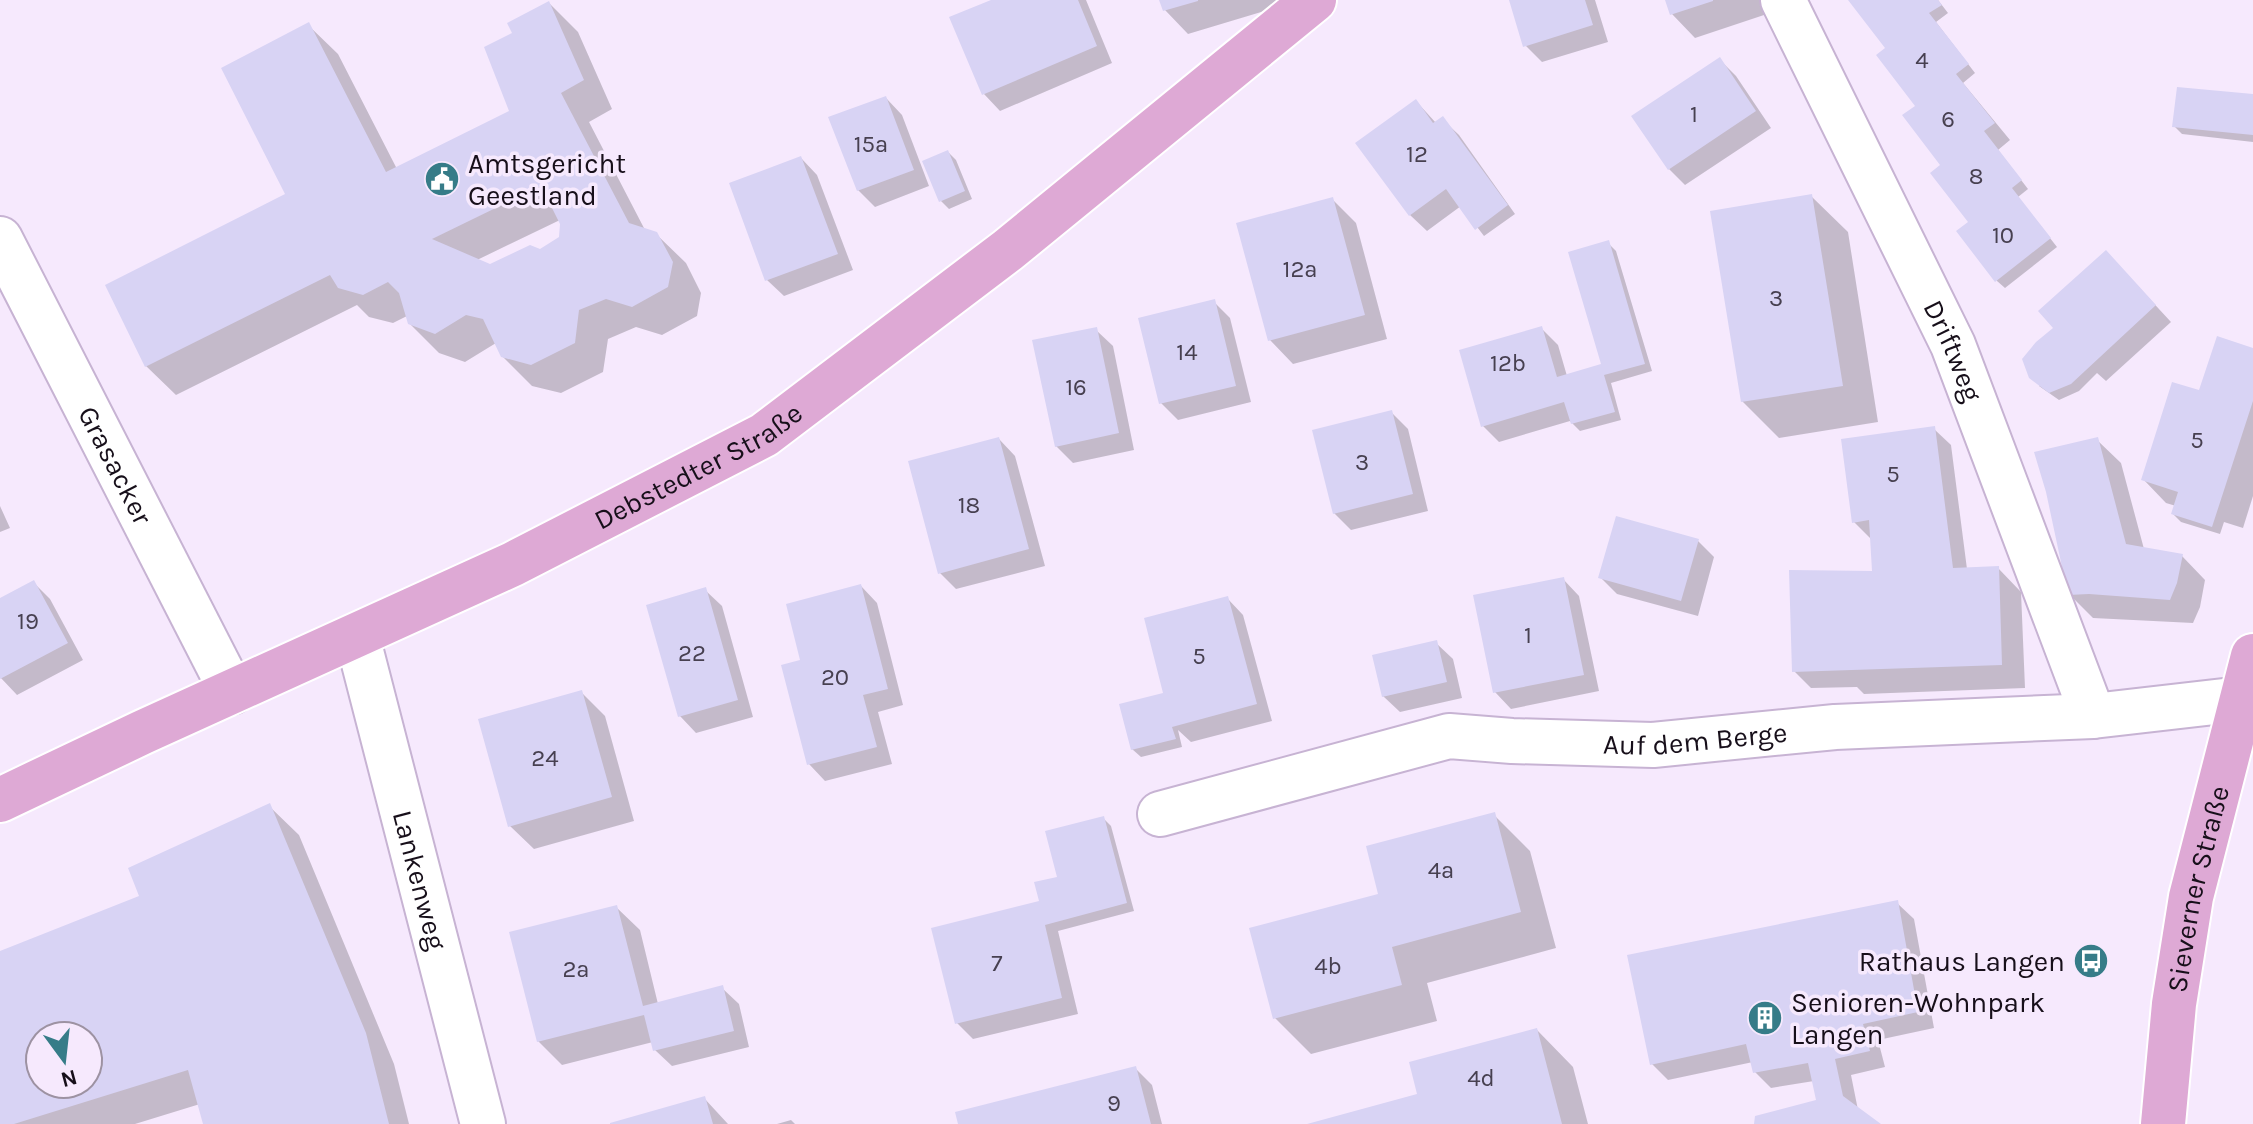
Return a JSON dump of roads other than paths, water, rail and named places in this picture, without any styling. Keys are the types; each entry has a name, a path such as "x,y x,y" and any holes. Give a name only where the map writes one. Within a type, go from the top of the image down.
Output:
{"main road":[{"name":"Debstedter Straße","path":"0,800 513,564 764,435 1008,250 1314,0"},
{"name":"Sieverner Straße","path":"2163,1124 2174,1004 2191,897 2253,656"}],"street":[{"name":"Driftweg","path":"1783,0 1953,345 2093,716"},
{"name":"Grasacker","path":"6,263 232,692"},
{"name":"Lankenweg","path":"357,636 483,1124"},
{"name":"Auf dem Berge","path":"1160,814 1449,736 1653,745 1835,727 2093,716 2241,699"}],"place":[{"name":"Amtsgericht Geestland","path":"442,179"},
{"name":"Rathaus Langen","path":"2091,961"},
{"name":"Senioren-Wohnpark Langen","path":"1765,1018"}]}
